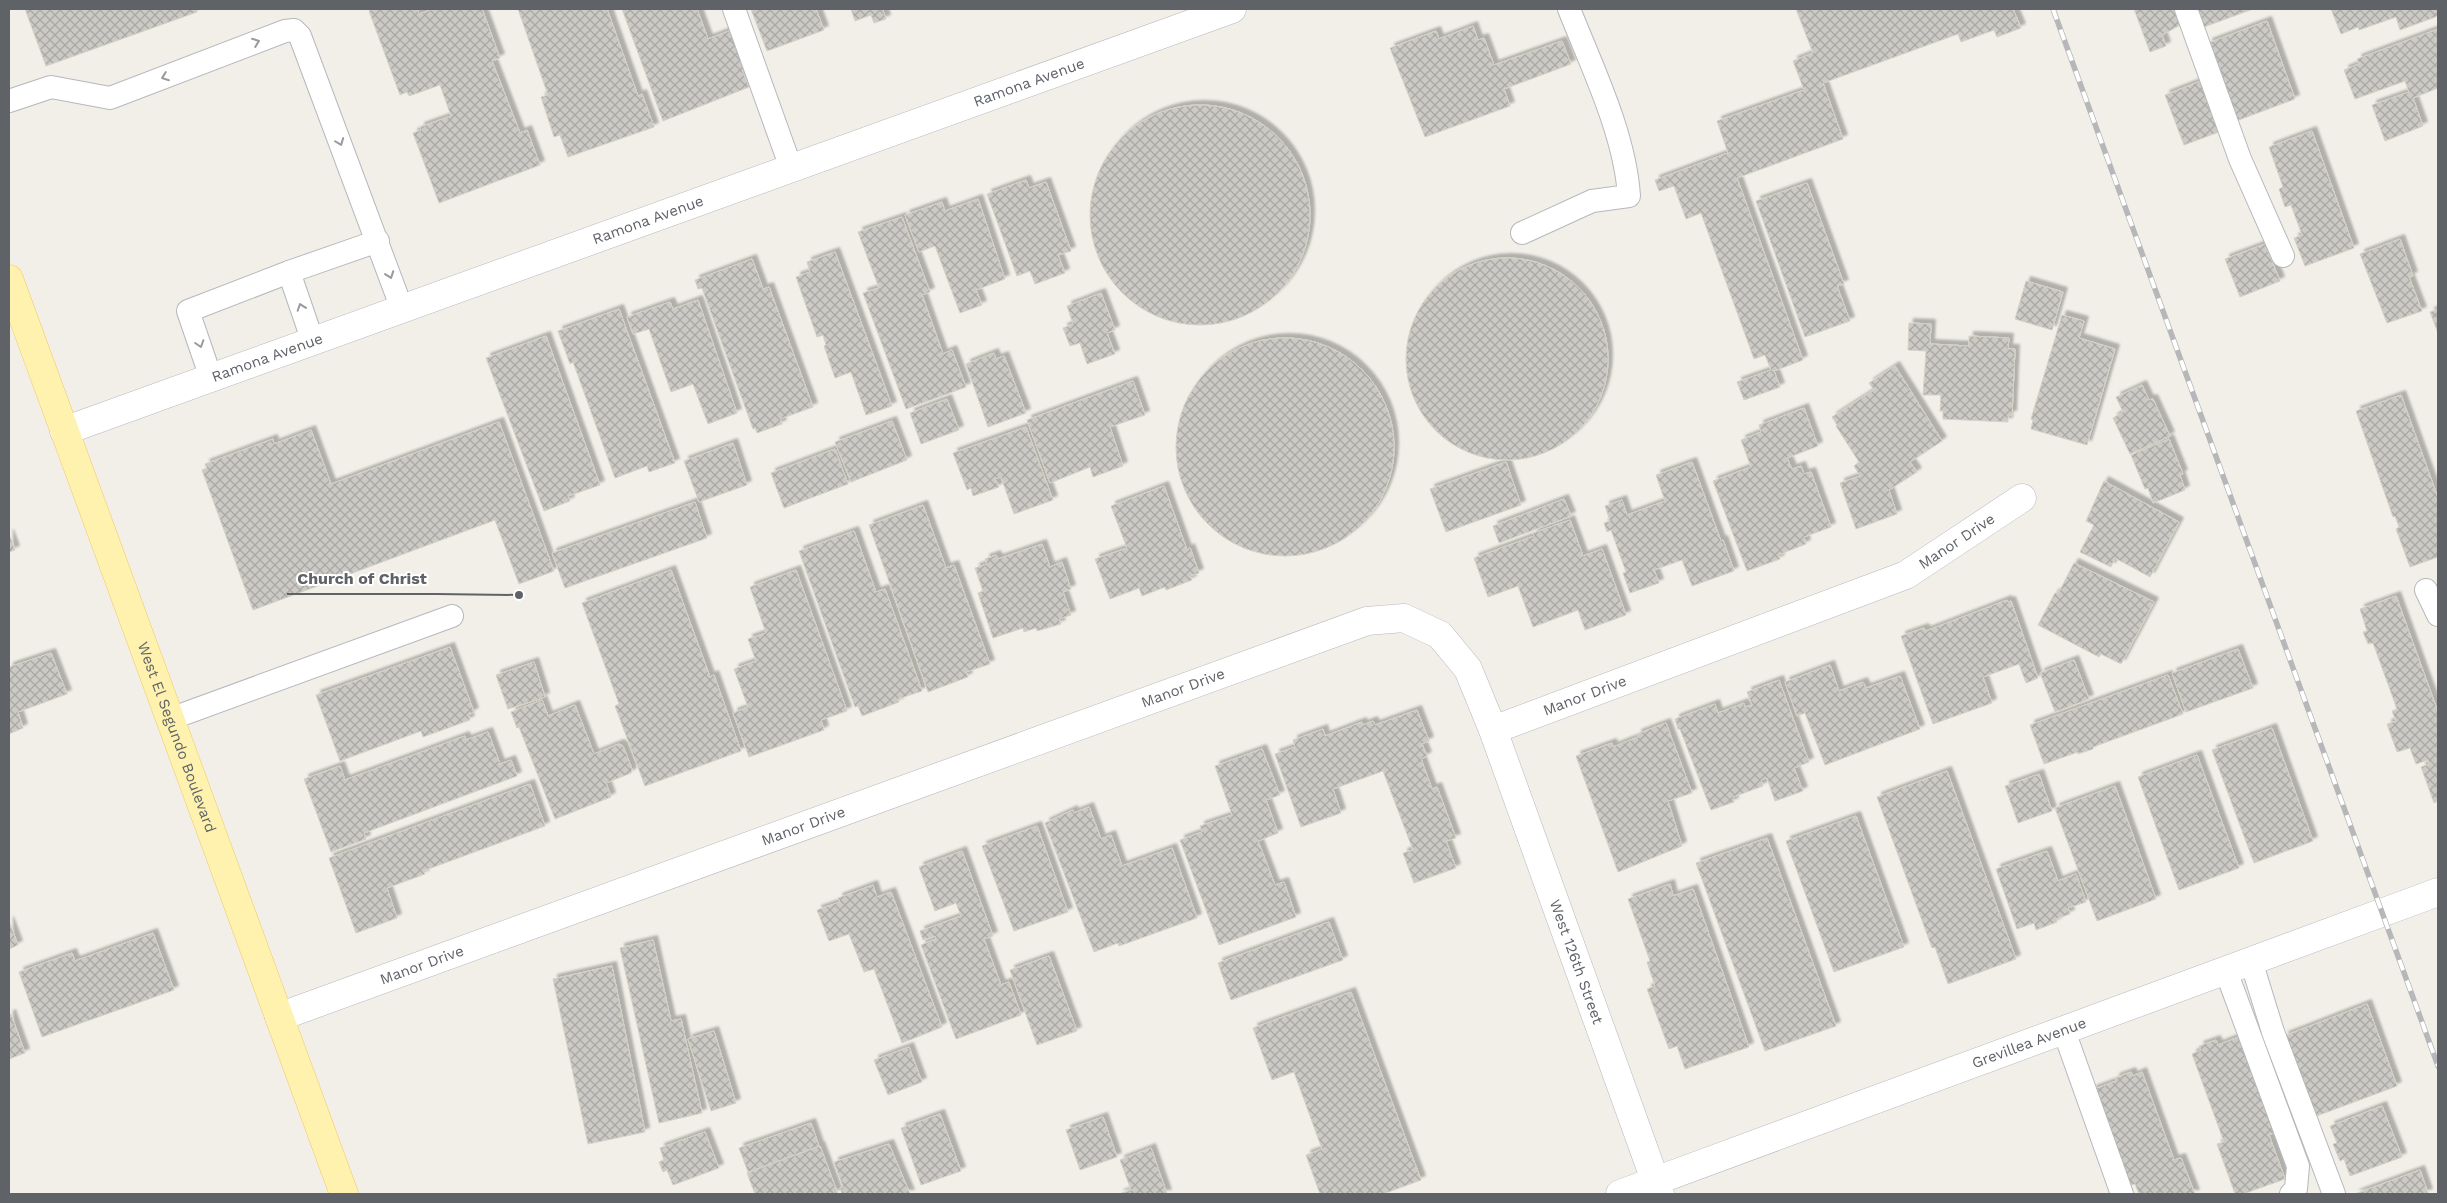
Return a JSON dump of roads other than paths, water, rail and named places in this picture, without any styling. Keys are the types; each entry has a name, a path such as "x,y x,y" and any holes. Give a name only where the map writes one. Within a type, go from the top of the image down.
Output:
{"main road":[{"name":"West El Segundo Boulevard","path":"9,279 14,307 64,432 344,1194"}],"street":[{"name":"Ramona Avenue","path":"64,432 1232,9"},
{"name":"Manor Drive","path":"279,1017 1367,622 1404,618 1440,635 1468,669 1492,730 1906,576 2022,498"},
{"name":"West 126th Street","path":"1492,730 1658,1188"},
{"name":"Grevillea Avenue","path":"1620,1194 1658,1188 2064,1031 2438,892"}],"lane":[{"path":"734,9 791,168"},
{"path":"1522,233 1592,201 1629,196 1628,171 1605,101 1569,9"},
{"path":"2186,9 2240,159 2283,256"},
{"path":"9,101 51,87 110,98 285,31 294,30 300,36 402,309"},
{"path":"211,378 188,311 289,272 378,241"},
{"path":"289,272 313,342"},
{"path":"2426,590 2438,615"},
{"path":"170,719 452,616"},
{"path":"2251,961 2273,1032 2334,1194"},
{"path":"2226,971 2298,1166 2296,1189 2291,1194"},
{"path":"2064,1031 2122,1194"}],"railway":[{"path":"2053,9 2438,1066"}],"place":[{"name":"Church of Christ","path":"519,595"}]}
